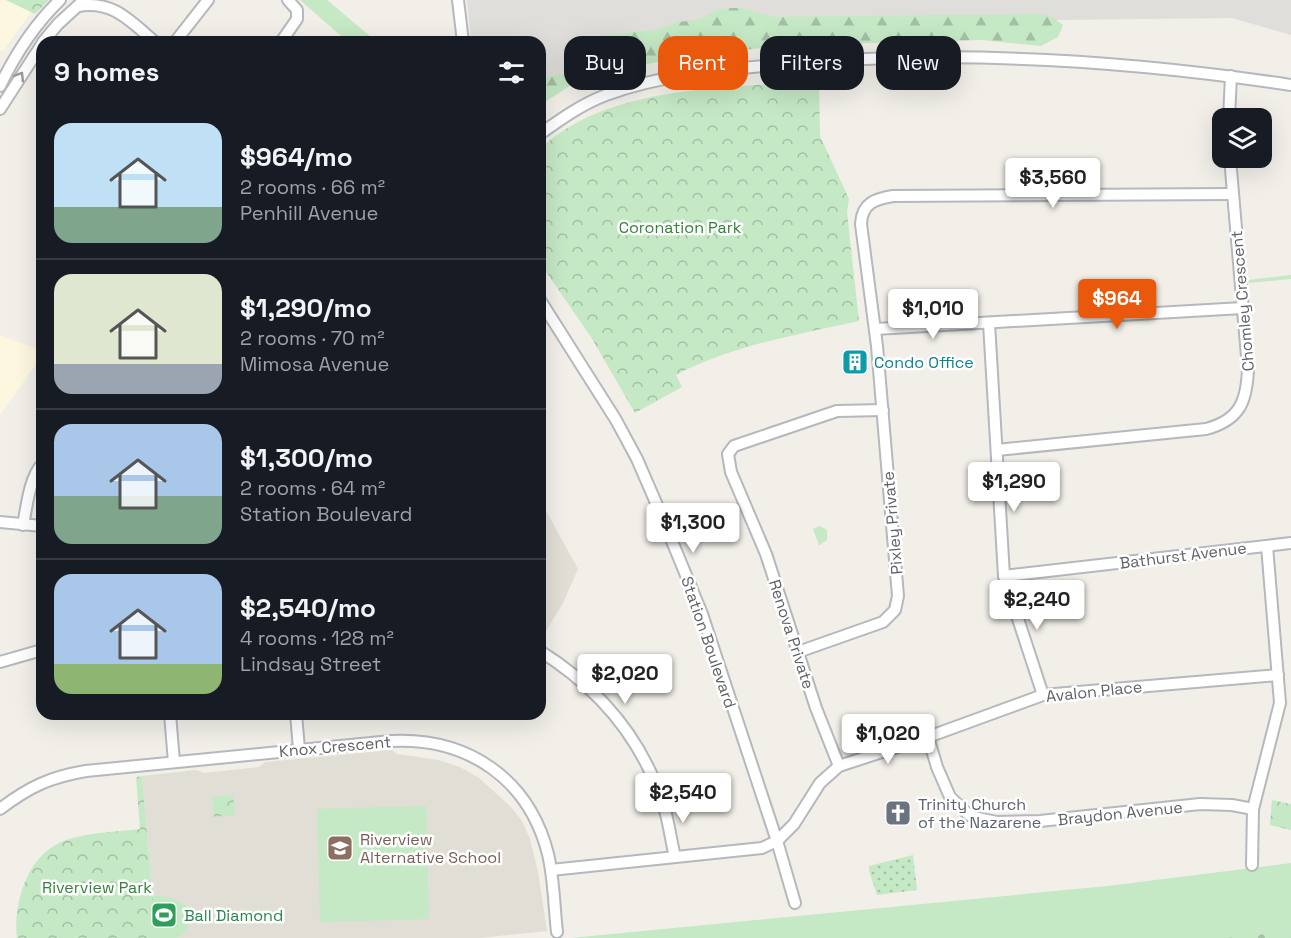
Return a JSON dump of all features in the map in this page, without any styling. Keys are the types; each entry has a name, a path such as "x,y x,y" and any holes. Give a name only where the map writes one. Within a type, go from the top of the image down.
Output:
{"street":[{"path":"0,86 5,64 60,0"},
{"path":"180,36 208,0"},
{"path":"285,36 297,19 297,10 288,0"},
{"path":"458,0 462,36"},
{"path":"49,36 81,3 112,3 148,36"},
{"path":"0,109 36,54"},
{"path":"546,130 584,105 634,86 687,75 798,63 914,57 972,57 1107,63 1232,76 1291,85"},
{"path":"1229,108 1232,76"},
{"name":"Chomley Crescent","path":"997,450 1206,429 1221,425 1232,418 1247,391 1248,368 1231,168"},
{"name":"Pixley Private","path":"798,652 883,622 895,610 898,596 875,329 861,224 861,215 867,204 879,198 893,196 1233,194"},
{"path":"875,329 1243,308"},
{"name":"Station Boulevard","path":"546,309 616,420 637,459 702,615 777,841 795,903"},
{"path":"989,323 1004,576 1043,695"},
{"name":"Renova Private","path":"839,766 816,708 766,554 731,472 728,454 734,446 837,411 883,410"},
{"path":"23,525 36,475"},
{"path":"0,522 36,526"},
{"name":"Bathurst Avenue","path":"1004,576 1291,543"},
{"path":"1252,865 1253,809 1280,703 1268,546"},
{"path":"0,662 36,652"},
{"path":"546,655 574,673 587,685 632,739 652,776 664,808 675,857"},
{"name":"Avalon Place","path":"777,841 794,824 820,783 839,766 928,737 1043,695 1278,675"},
{"path":"170,720 174,762"},
{"path":"297,720 299,749"},
{"name":"Braydon Avenue","path":"928,737 937,767 950,797 969,815 982,819 997,822 1040,821 1200,804 1232,805 1253,809"},
{"name":"Knox Crescent","path":"0,809 36,785 56,777 86,771 406,740 437,744 476,756 511,784 525,802 543,837 551,870 557,932"},
{"path":"551,870 762,848 777,841"}],"shaded area":[{"path":"0,0 6,0 31,12 3,51 0,50"},
{"path":"467,0 1291,0 1291,35 1232,18 723,24 610,36 564,36 564,75 546,79 546,36 470,36"},
{"path":"0,335 36,349 36,364 0,415"},
{"path":"546,511 578,569 563,603 546,631"},
{"name":"Riverview Alternative School","path":"392,750 397,754 439,760 460,767 479,778 511,807 522,821 530,839 538,872 547,931 480,938 156,938 142,776 196,770 204,773 259,767 265,762"}],"green space":[{"path":"6,0 49,0 35,14"},
{"path":"300,0 327,0 370,36 341,36"},
{"path":"742,8 774,17 1039,14 1052,17 1063,25 1058,37 1041,46 982,40 961,41 961,36 876,36 876,43 864,43 864,36 760,36 760,48 748,49 748,36 658,36 658,62 646,64 646,36 601,36 660,29 678,22 698,20 716,11"},
{"path":"564,74 564,90 546,101 546,77"},
{"name":"Coronation Park","path":"760,85 760,90 819,90 820,136 849,199 847,212 859,321 742,348 698,365 676,375 682,387 635,413 591,337 546,272 546,144 568,128 600,112 672,93 695,90 748,90 748,86"},
{"path":"1291,275 1291,279 1248,283 1248,280"},
{"path":"820,526 827,530 827,540 819,545 813,529"},
{"name":"Riverview Park","path":"142,776 156,938 17,938 17,910 20,896 39,858 49,849 70,839 90,834 140,829 136,777"},
{"path":"233,795 235,815 214,817 212,797"},
{"path":"1272,800 1291,804 1291,830 1270,825"},
{"path":"426,806 429,919 320,922 317,809"},
{"path":"913,855 917,890 877,895 869,866"},
{"path":"1291,863 1291,938 571,938 1107,886"},
{"name":"Ball Diamond","path":"148,896 171,898 190,909 191,922 181,936 135,938"},
{"path":"1286,932 1291,934 1291,938 1227,938"}],"place":[{"name":"Condo Office","path":"855,362"},
{"name":"Trinity Church of the Nazarene","path":"898,813"},
{"name":"Riverview Alternative School","path":"340,848"},
{"name":"Ball Diamond","path":"164,915"}]}
